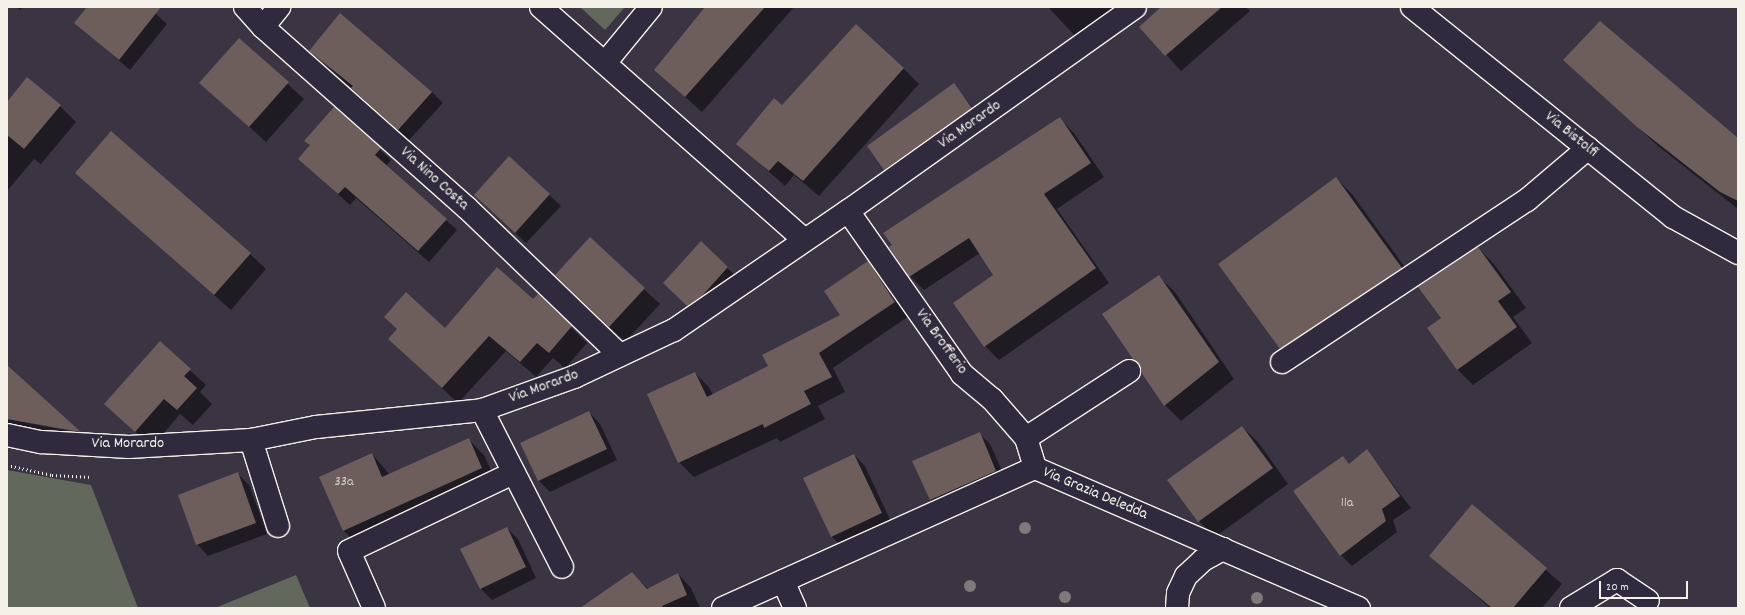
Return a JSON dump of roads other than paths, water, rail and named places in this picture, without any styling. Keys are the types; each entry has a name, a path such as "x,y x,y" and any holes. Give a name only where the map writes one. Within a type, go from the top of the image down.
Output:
{"street":[{"name":"Via Nino Costa","path":"245,7 263,28 467,208 620,355"},
{"path":"263,28 279,7"},
{"path":"541,7 605,62 804,240"},
{"path":"605,62 651,7"},
{"name":"Via Morardo","path":"7,435 41,442 130,447 251,440 316,427 482,410 574,377 674,330 848,211 1135,7"},
{"name":"Via Bistolfi","path":"1412,7 1673,217 1738,253"},
{"path":"1282,362 1528,200 1588,148"},
{"name":"Via Brofferio","path":"848,211 962,374 992,400 1026,438 1035,468"},
{"path":"1026,438 1129,371"},
{"path":"482,410 562,567"},
{"path":"251,440 278,526"},
{"name":"Via Grazia Deledda","path":"723,608 1035,468 1359,608"},
{"path":"374,608 349,551 514,473"},
{"path":"1178,608 1178,593 1186,576 1203,560 1223,549"},
{"path":"1571,608 1617,580 1648,601"},
{"path":"783,581 795,608"}]}
